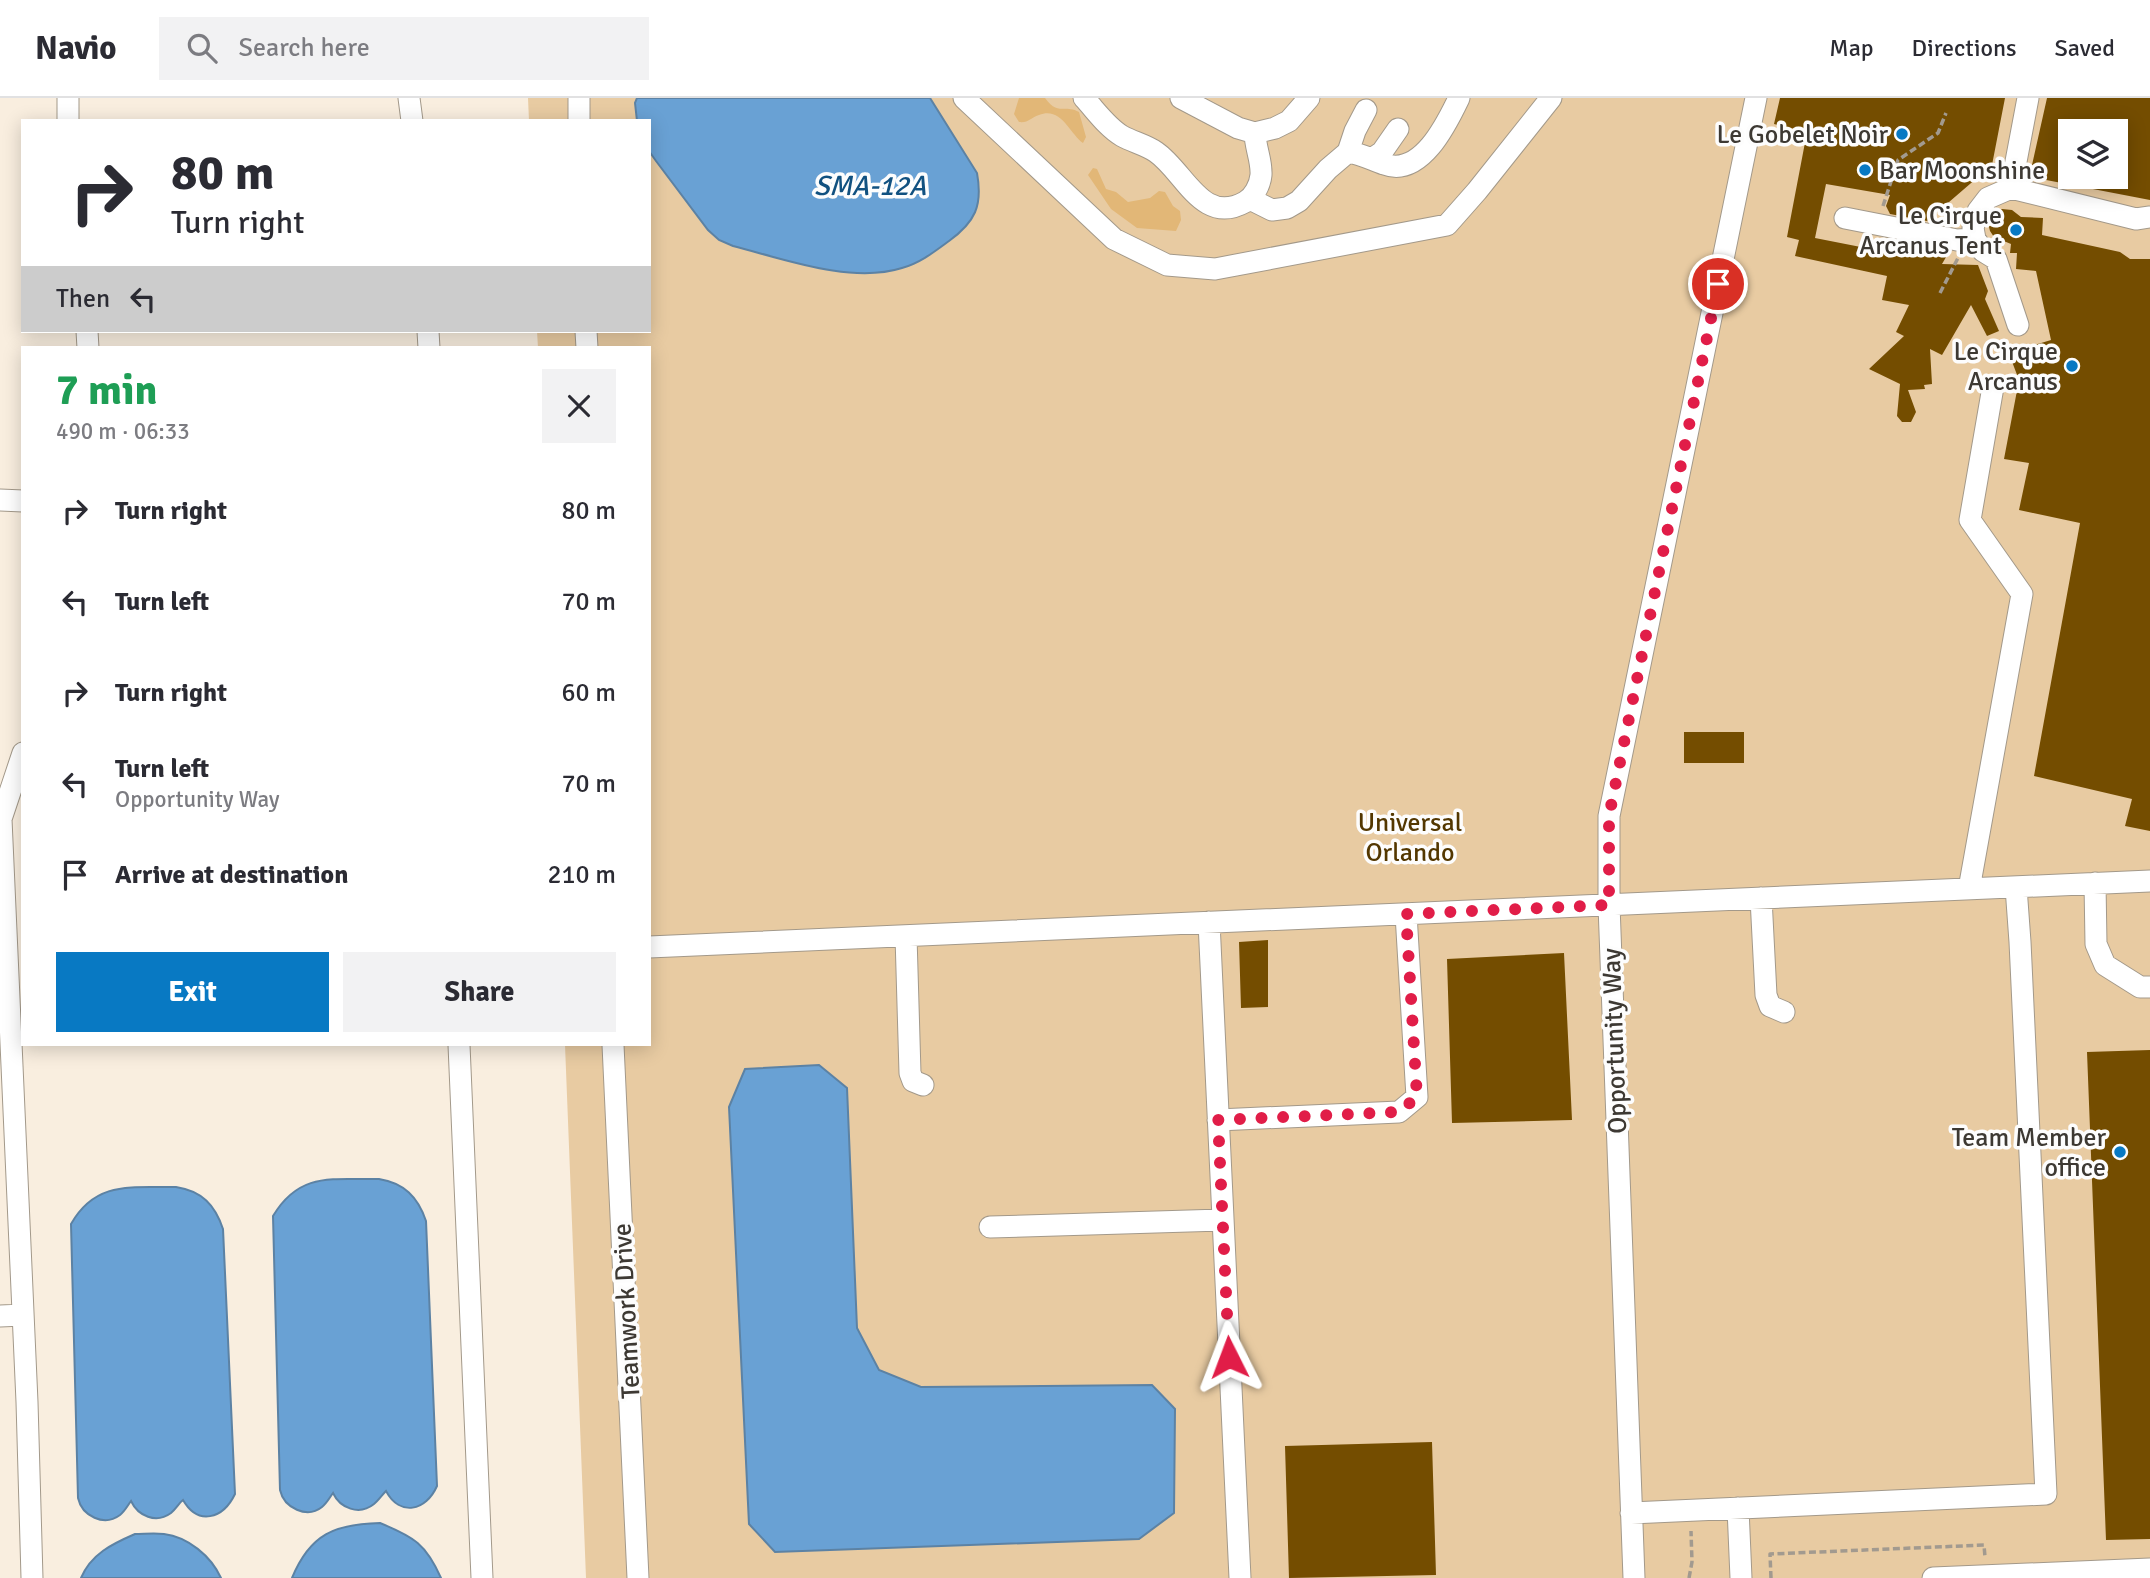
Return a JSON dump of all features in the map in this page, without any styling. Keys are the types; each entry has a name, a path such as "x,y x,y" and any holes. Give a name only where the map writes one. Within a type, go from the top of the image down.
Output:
{"street":[{"path":"68,98 68,119"},
{"path":"409,98 412,119"},
{"path":"579,98 579,119"},
{"path":"964,98 1114,239 1167,265 1215,269 1447,225 1551,98"},
{"path":"1084,98 1115,131 1156,152 1179,172 1202,201 1215,207 1227,208 1250,199 1258,186 1261,175 1255,132"},
{"path":"1181,98 1238,128 1255,132 1275,128 1289,121 1309,98"},
{"path":"1348,152 1373,158 1385,165 1397,166 1421,157 1444,129 1459,98"},
{"name":"Opportunity Way","path":"1634,1578 1609,905 1609,816 1756,98"},
{"path":"2011,188 2028,98"},
{"path":"1250,199 1272,211 1287,208 1299,201 1348,152 1366,110"},
{"path":"1373,158 1382,152 1398,129"},
{"path":"2018,325 1996,259 1983,251 1973,228 1978,211 1988,198 2011,188 2136,219 2150,217"},
{"path":"1845,218 1957,240 1976,239"},
{"path":"1969,889 2022,594 1970,520 1993,387"},
{"path":"0,500 21,501"},
{"path":"21,759 1,819 17,1028 32,1578"},
{"path":"651,947 2150,881"},
{"path":"2095,883 2096,944 2105,965 2140,987 2150,987"},
{"path":"1631,1513 2046,1494 2016,887"},
{"path":"1761,898 1766,995 1770,1006 1784,1012"},
{"path":"1218,1120 1399,1112 1417,1097 1406,914"},
{"path":"1209,922 1240,1578"},
{"path":"906,936 910,1073 913,1081 923,1085"},
{"path":"459,1046 482,1578"},
{"name":"Teamwork Drive","path":"613,1046 638,1578"},
{"path":"990,1227 1223,1220"},
{"path":"0,1316 23,1315"},
{"path":"1738,1508 1741,1578"},
{"path":"1933,1578 2150,1569"}],"path":[{"path":"1878,225 1898,160 1938,133 1946,113"},
{"path":"1940,293 1959,256"},
{"path":"1689,1578 1692,1562 1691,1528"}],"green space":[{"name":"Universal Orlando","path":"528,98 2150,98 2150,1578 586,1578 565,1046 651,1046 651,346 538,346 537,333 651,333 651,119 529,119"}],"shaded area":[{"path":"1019,98 1045,98 1054,107 1079,112 1086,137 1083,143 1053,114 1047,113 1019,122 1014,114"},
{"path":"1093,168 1097,169 1106,189 1116,192 1128,202 1150,198 1159,191 1165,192 1173,206 1180,211 1181,220 1176,231 1137,228 1111,209 1088,175"}],"water":[{"name":"SMA-12A","path":"637,98 930,98 977,173 978,204 965,227 927,257 909,266 882,272 861,273 818,268 733,246 719,240 708,230 651,154 651,119 637,119"},
{"path":"819,1065 847,1088 857,1328 879,1370 921,1387 1152,1385 1175,1409 1174,1513 1139,1539 775,1552 749,1524 729,1107 745,1069"},
{"path":"332,1179 379,1179 396,1184 409,1192 426,1221 437,1486 426,1501 413,1508 398,1505 386,1491 368,1508 350,1509 340,1503 333,1493 322,1507 303,1512 286,1502 280,1490 273,1216 294,1191 306,1185"},
{"path":"176,1187 193,1192 206,1201 216,1213 223,1229 235,1494 224,1509 210,1516 196,1514 183,1500 165,1516 148,1517 138,1511 131,1501 120,1515 101,1520 84,1510 78,1498 71,1224 81,1210 104,1193 116,1189"},
{"path":"380,1523 418,1543 430,1557 441,1578 292,1578 307,1551 326,1534 350,1526"},
{"path":"135,1534 164,1534 190,1543 205,1555 221,1578 81,1578 96,1556"}],"building":[{"path":"1780,98 2005,98 1992,165 1927,221 1890,214 1886,206 1890,195 1826,184 1815,238 1876,250 1879,238 1949,252 1942,264 1978,265 1988,291 1985,299 1999,331 1987,336 1971,305 1942,355 1930,349 1932,384 1924,385 1925,389 1908,390 1916,412 1911,422 1902,422 1897,416 1900,384 1869,369 1904,336 1896,332 1909,305 1882,300 1887,276 1795,256 1799,240 1787,237 1807,132 1774,124"},
{"path":"2047,98 2150,98 2150,200 2093,189 2128,189 2128,119 2058,119 2058,182 2041,179 2032,165"},
{"path":"2002,209 2012,210 2021,217 2043,218 2042,235 2120,252 2130,259 2150,259 2150,831 2125,826 2132,799 2034,776 2080,523 2019,510 2029,463 2004,459 2019,380 2011,352 2051,340 2036,271 2016,269 2017,253 2010,253 2011,244 1994,237 1990,231 1988,223 1993,214"},
{"path":"1684,732 1744,732 1744,763 1684,763"},
{"path":"1268,940 1268,1007 1241,1008 1239,942"},
{"path":"1564,953 1572,1120 1452,1123 1447,959"},
{"path":"2150,1050 2150,1539 2106,1540 2087,1052"},
{"path":"1432,1442 1436,1575 1289,1578 1285,1446"}],"place":[{"name":"Le Gobelet Noir","path":"1902,134"},
{"name":"Bar Moonshine","path":"1865,170"},
{"name":"Le Cirque Arcanus Tent","path":"2016,230"},
{"name":"Le Cirque Arcanus","path":"2072,366"},
{"name":"Team Member office","path":"2120,1152"}],"route":[{"path":"1229,1357 1218,1120 1399,1112 1417,1097 1406,914 1609,905 1609,816 1718,284"}]}
